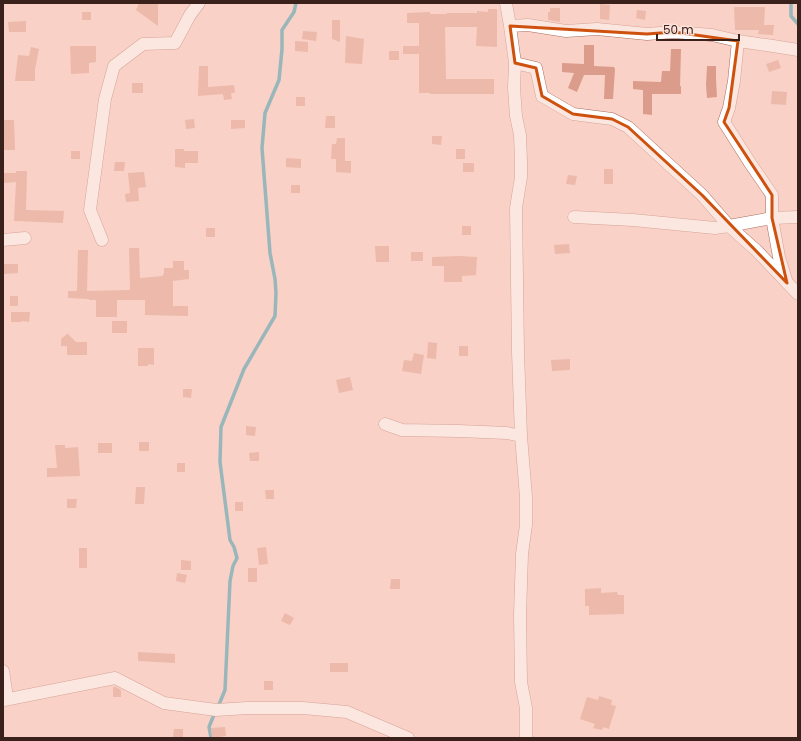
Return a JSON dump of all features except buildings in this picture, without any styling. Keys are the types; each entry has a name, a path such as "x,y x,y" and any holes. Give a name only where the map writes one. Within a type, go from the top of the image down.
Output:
{"street":[{"path":"102,240 90,210 105,99 114,66 143,44 175,43 190,15 200,3"},
{"path":"506,3 515,64 514,88 516,116 520,135 521,161 521,177 516,208 518,352 521,436 526,497 526,525 522,554 520,614 521,682 526,708 526,738"},
{"path":"510,26 528,25 566,31 597,29 647,34 674,32 712,35 738,42 798,50"},
{"path":"738,42 734,81 729,108 724,122 772,195 772,218 779,257 787,283"},
{"path":"515,64 536,68 542,96 574,114 612,119 628,127 702,195 729,226 757,251 798,294"},
{"path":"574,217 633,220 715,228 772,218 798,217"},
{"path":"3,240 25,238"},
{"path":"385,424 402,430 507,433 521,436"},
{"path":"3,671 6,691 4,700 115,678 164,703 216,710 247,708 303,708 347,712 408,738"}],"highlighted area":[{"path":"510,26 647,34 674,32 738,41 729,108 724,122 772,195 772,218 787,283 702,195 628,127 612,119 573,114 542,96 536,68 515,63"}],"waterway":[{"path":"218,707 225,690 230,581 233,566 237,558 230,540 220,462 221,427 244,369 275,316 275,279 270,253 262,148 265,113 279,80 282,30 294,12 296,3"},
{"path":"791,3 791,16 798,24"},
{"path":"211,738 209,727 215,712"}]}
